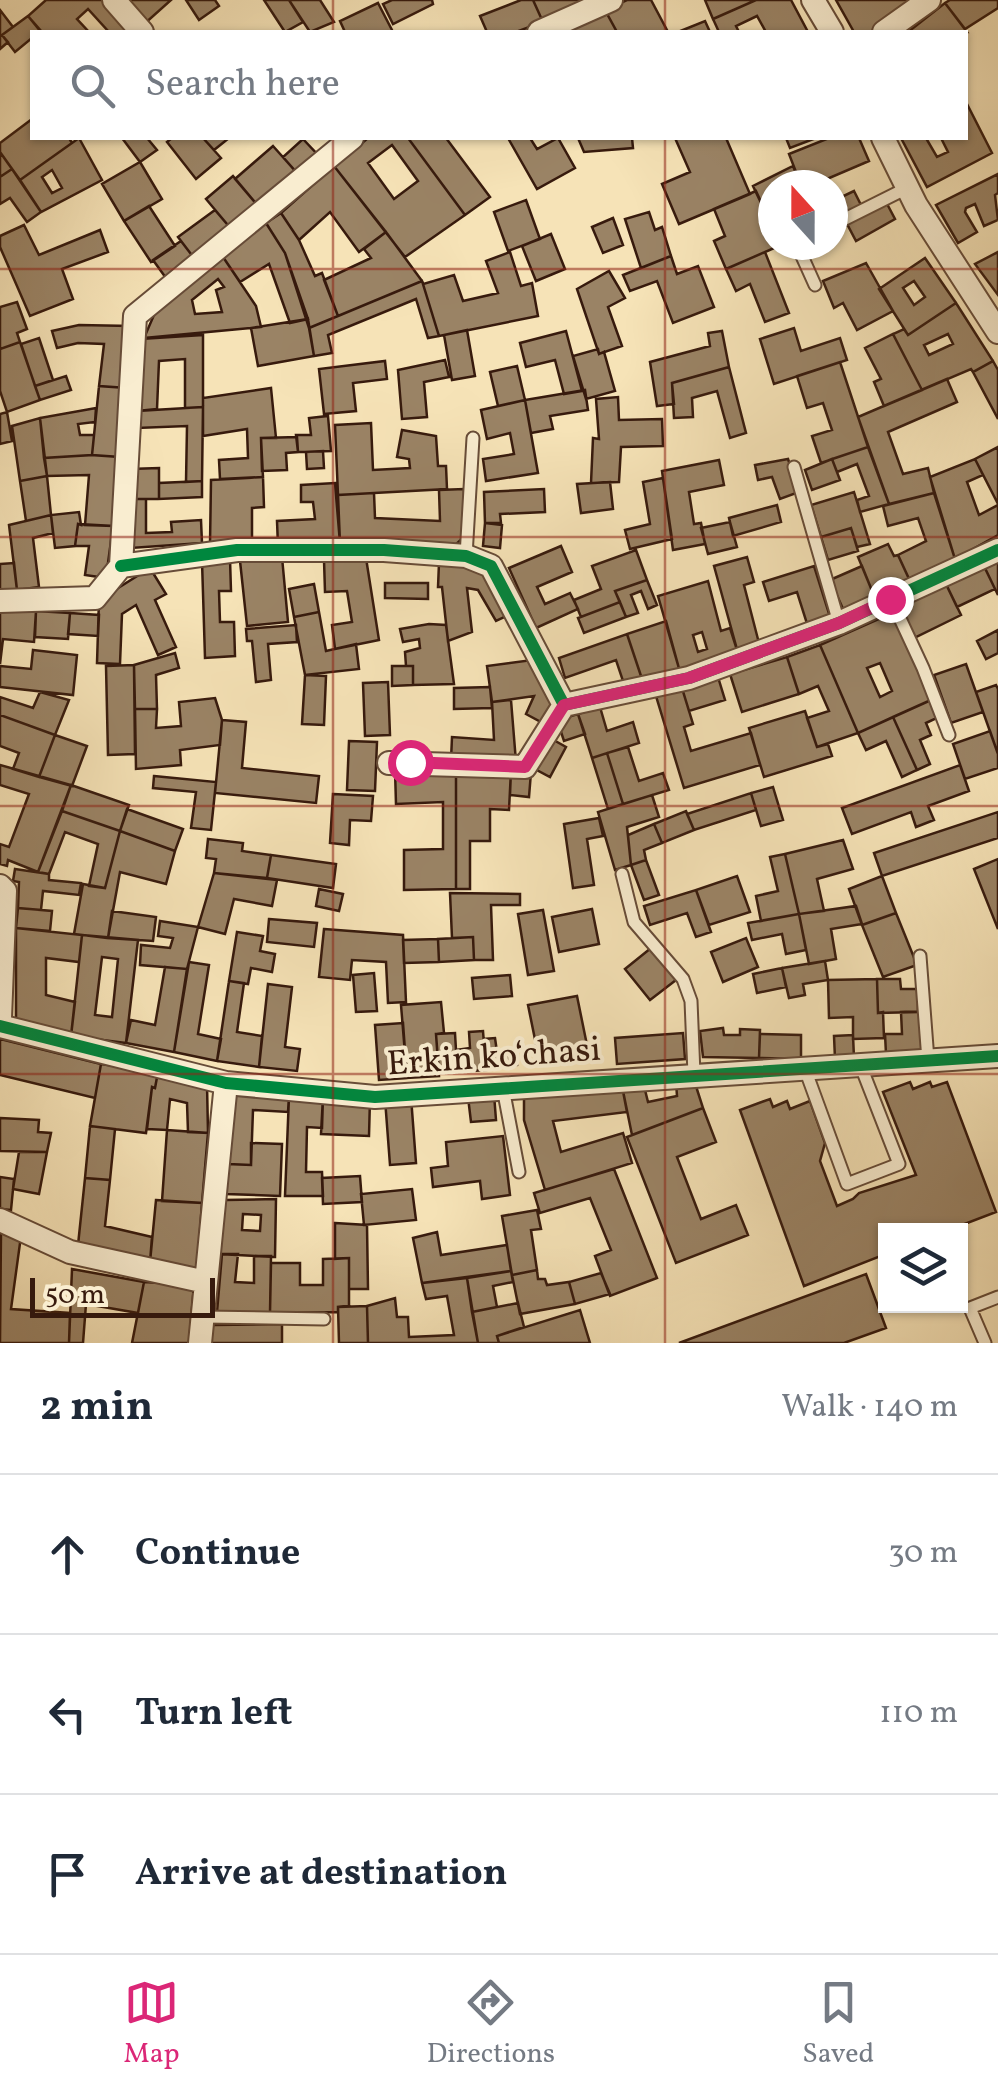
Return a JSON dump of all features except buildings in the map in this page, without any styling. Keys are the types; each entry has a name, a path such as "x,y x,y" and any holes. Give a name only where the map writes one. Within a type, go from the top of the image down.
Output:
{"street":[{"path":"114,0 140,30"},
{"path":"544,30 611,0"},
{"path":"813,0 831,30"},
{"path":"887,30 929,0"},
{"path":"0,601 96,598 121,566 135,316 350,140"},
{"path":"885,140 907,188 998,332"},
{"path":"121,566 237,550 384,550 466,556 491,566 564,705"},
{"path":"389,762 525,767 564,705 689,678 839,623 998,550"},
{"path":"0,886 5,892 0,1018"},
{"name":"Erkin koʻchasi","path":"0,1026 226,1083 375,1097 804,1067 997,1060"},
{"path":"200,1343 226,1083"},
{"path":"0,1220 70,1252 206,1282"}],"lane":[{"path":"848,217 907,188"},
{"path":"804,260 815,285"},
{"path":"466,556 473,438"},
{"path":"794,467 839,623"},
{"path":"890,599 949,734"},
{"path":"622,874 634,922 683,979 691,1001 694,1074"},
{"path":"920,956 928,1060"},
{"path":"804,1067 847,1184 899,1164 860,1064"},
{"path":"502,1088 519,1172"},
{"path":"985,1343 970,1308 998,1297"},
{"path":"204,1317 324,1320"}],"cycle path":[{"path":"121,566 237,550 384,550 466,556 491,566 564,705 689,678 839,623 998,550"},
{"path":"0,1026 226,1083 375,1097 998,1056"}],"route":[{"path":"410,762 525,767 564,705 689,678 839,623 890,599"}]}
